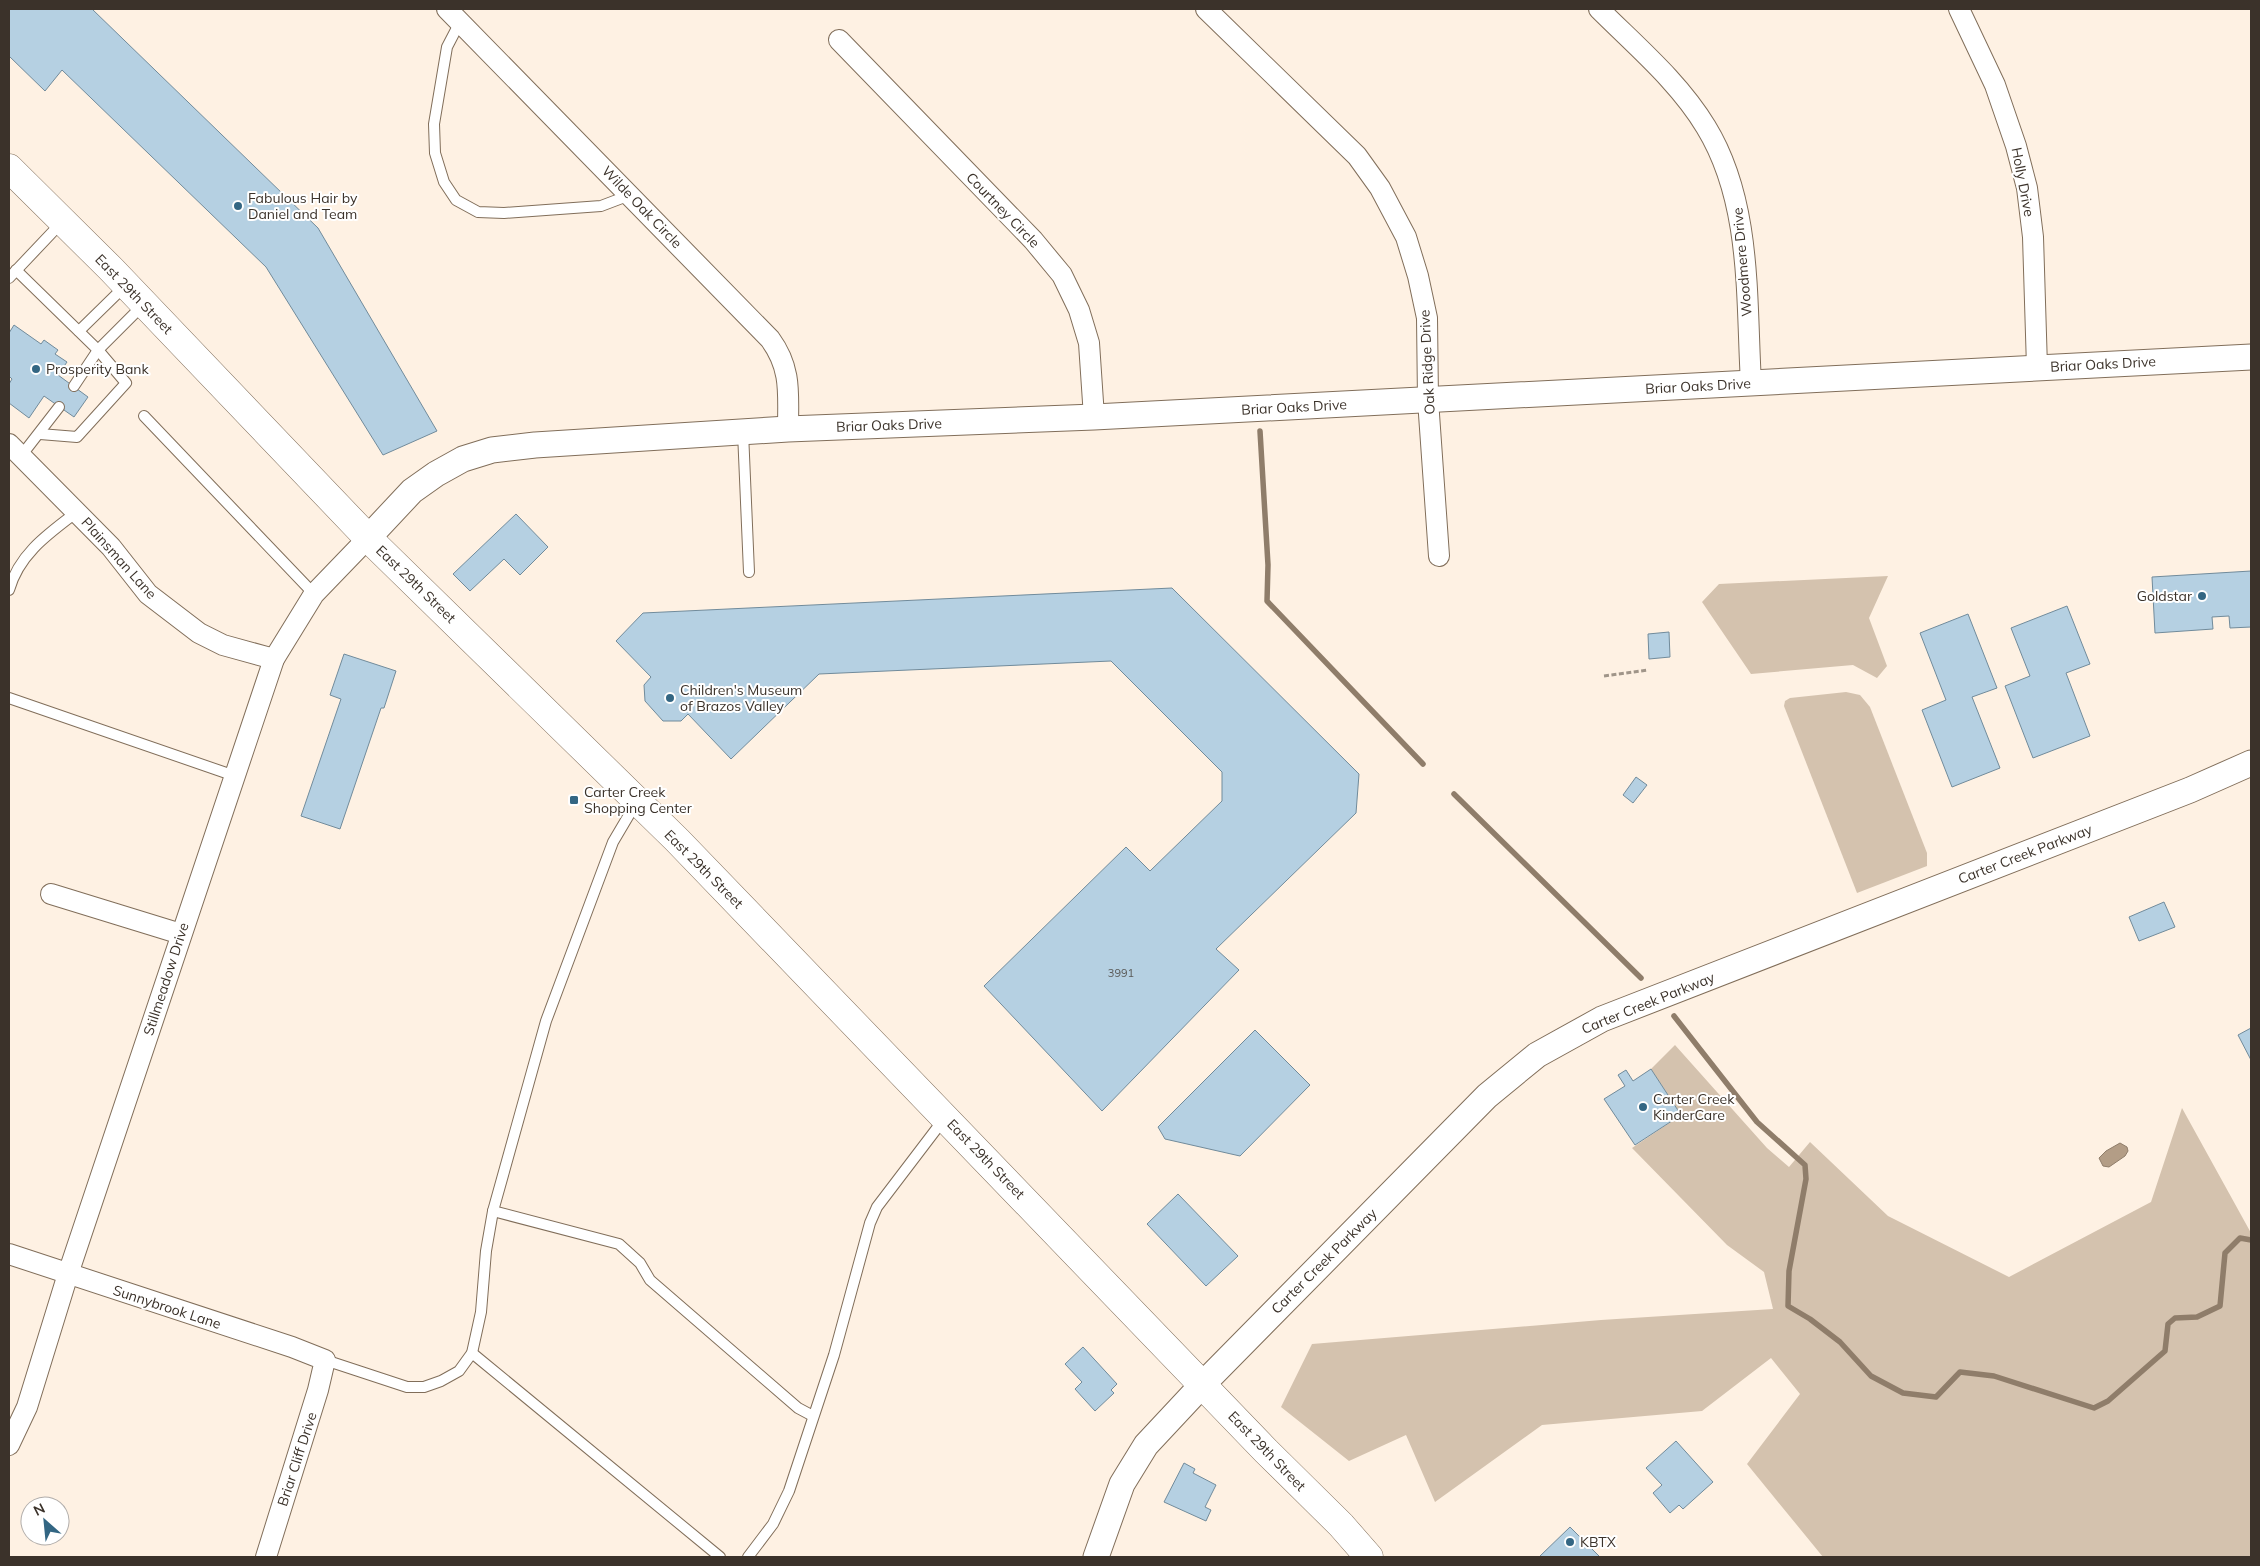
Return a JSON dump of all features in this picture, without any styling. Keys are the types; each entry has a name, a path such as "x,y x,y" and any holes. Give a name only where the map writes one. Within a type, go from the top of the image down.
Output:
{"main road":[{"name":"East 29th Street","path":"9,168 135,294 368,538 677,840 1266,1451 1342,1525 1368,1557"}],"street":[{"name":"Oak Ridge Drive","path":"1206,9 1357,156 1380,188 1406,237 1418,276 1427,318 1428,400 1439,556"},
{"name":"Woodmere Drive","path":"1599,9 1668,78 1688,102 1706,127 1724,163 1737,203 1743,250 1751,383"},
{"name":"Holly Drive","path":"1959,9 1995,85 2016,146 2027,188 2033,236 2037,367"},
{"name":"Wilde Oak Circle","path":"453,15 748,315 781,354 787,375 788,429"},
{"name":"Courtney Circle","path":"839,40 1033,240 1062,275 1078,310 1089,344 1094,417"},
{"name":"Briar Oaks Drive","path":"368,538 412,490 436,474 463,459 492,450 535,444 788,429 1094,417 2251,357"},
{"name":"Plainsman Lane","path":"15,450 111,547 148,594 199,633 223,645 274,659"},
{"name":"Stillmeadow Drive","path":"9,1445 27,1406 68,1274 274,659 314,594 368,538"},
{"name":"Carter Creek Parkway","path":"1096,1557 1122,1484 1146,1446 1203,1384 1487,1096 1537,1055 1602,1019 2190,790 2251,763"},
{"path":"51,894 181,934"},
{"name":"Sunnybrook Lane","path":"9,1254 292,1347 325,1360"},
{"name":"Briar Cliff Drive","path":"266,1557 318,1390 325,1360"}],"lane":[{"path":"453,15 434,124 435,153 444,182 456,200 478,212 504,213 601,206 630,196"},
{"path":"40,434 77,437 126,383 79,331 12,274 62,221"},
{"path":"79,331 135,294"},
{"path":"74,386 135,294"},
{"path":"15,450 40,434 59,407"},
{"path":"144,416 314,594"},
{"path":"742,432 749,572"},
{"path":"9,590 12,578 24,557 38,542 76,512"},
{"path":"9,698 235,776"},
{"path":"325,1360 408,1387 424,1387 441,1381 459,1371 472,1353 480,1312 486,1251 493,1211 546,1021 613,842 637,802"},
{"path":"748,1557 782,1509 829,1372 870,1223 877,1207 945,1117"},
{"path":"493,1211 619,1244 640,1263 650,1280 798,1408 813,1416"},
{"path":"472,1353 720,1557"}],"path":[{"path":"1604,676 1648,670"}],"shaded area":[{"path":"1888,576 1869,618 1887,666 1877,678 1853,665 1751,674 1702,602 1719,584"},
{"path":"1846,692 1860,695 1870,707 1927,853 1927,866 1857,893 1784,706 1785,701 1790,698"},
{"path":"1675,1045 1767,1148 1789,1167 1810,1142 1888,1216 2009,1277 2151,1202 2182,1108 2251,1233 2251,1557 1823,1557 1747,1464 1800,1394 1771,1358 1702,1411 1542,1425 1435,1502 1406,1435 1349,1461 1281,1407 1312,1344 1601,1320 1773,1309 1764,1272 1727,1245 1632,1148 1681,1115 1651,1069"},
{"path":"2120,1143 2127,1147 2128,1151 2125,1156 2109,1167 2103,1166 2099,1158 2106,1151"}],"building":[{"path":"9,9 92,9 318,228 437,431 383,455 266,267 62,70 45,91 9,56"},
{"name":"Prosperity Bank","path":"14,325 41,344 44,340 58,350 55,354 67,362 58,375 88,397 74,417 44,396 29,418 9,403 9,384 12,379 9,376 9,333"},
{"path":"516,514 548,547 520,575 504,559 470,591 453,574"},
{"name":"Goldstar","path":"2251,571 2251,627 2230,628 2229,616 2212,617 2213,629 2155,633 2152,577"},
{"path":"1172,588 1359,774 1356,813 1216,949 1239,970 1102,1111 984,986 1126,847 1150,871 1222,801 1222,772 1111,661 819,674 731,759 688,714 681,721 663,721 645,701 644,685 651,677 616,641 643,613"},
{"path":"2067,606 2090,664 2066,673 2090,736 2033,758 2005,686 2030,676 2011,628"},
{"path":"1968,614 1997,688 1972,697 2000,768 1952,787 1922,710 1946,700 1920,633"},
{"path":"1669,632 1670,657 1649,659 1648,634"},
{"path":"344,654 396,671 384,708 381,708 340,829 301,816 341,699 330,695"},
{"path":"1636,777 1647,785 1633,803 1623,795"},
{"path":"2164,902 2175,927 2139,941 2129,917"},
{"path":"2251,1028 2251,1060 2238,1035"},
{"path":"1255,1030 1310,1085 1240,1156 1165,1139 1158,1127"},
{"name":"Carter Creek KinderCare","path":"1651,1069 1681,1115 1635,1145 1604,1099 1625,1086 1618,1075 1626,1070 1633,1081"},
{"path":"1178,1194 1238,1256 1206,1286 1147,1224"},
{"path":"1083,1347 1117,1384 1111,1390 1114,1393 1095,1411 1075,1389 1082,1382 1065,1364"},
{"path":"1676,1441 1713,1482 1683,1509 1679,1505 1670,1513 1653,1493 1662,1485 1646,1468"},
{"path":"1184,1463 1195,1469 1193,1473 1216,1485 1205,1507 1211,1510 1206,1521 1164,1502"},
{"name":"KBTX","path":"1570,1527 1600,1557 1539,1557"}],"waterway":[{"path":"1260,431 1268,565 1267,601 1423,764"},
{"path":"1454,794 1641,978"},
{"path":"1674,1016 1757,1122 1805,1165 1806,1179 1789,1271 1788,1306 1810,1319 1840,1342 1871,1376 1903,1393 1936,1397 1960,1372 1994,1376 2094,1408 2108,1401 2165,1351 2168,1324 2175,1318 2197,1317 2220,1306 2225,1253 2240,1238 2251,1240"}],"place":[{"name":"Fabulous Hair by Daniel and Team","path":"238,206"},
{"name":"Prosperity Bank","path":"36,369"},
{"name":"Goldstar","path":"2202,596"},
{"name":"Children's Museum of Brazos Valley","path":"670,698"},
{"name":"Carter Creek Shopping Center","path":"574,800"},
{"name":"Carter Creek KinderCare","path":"1643,1107"},
{"name":"KBTX","path":"1570,1542"}]}
